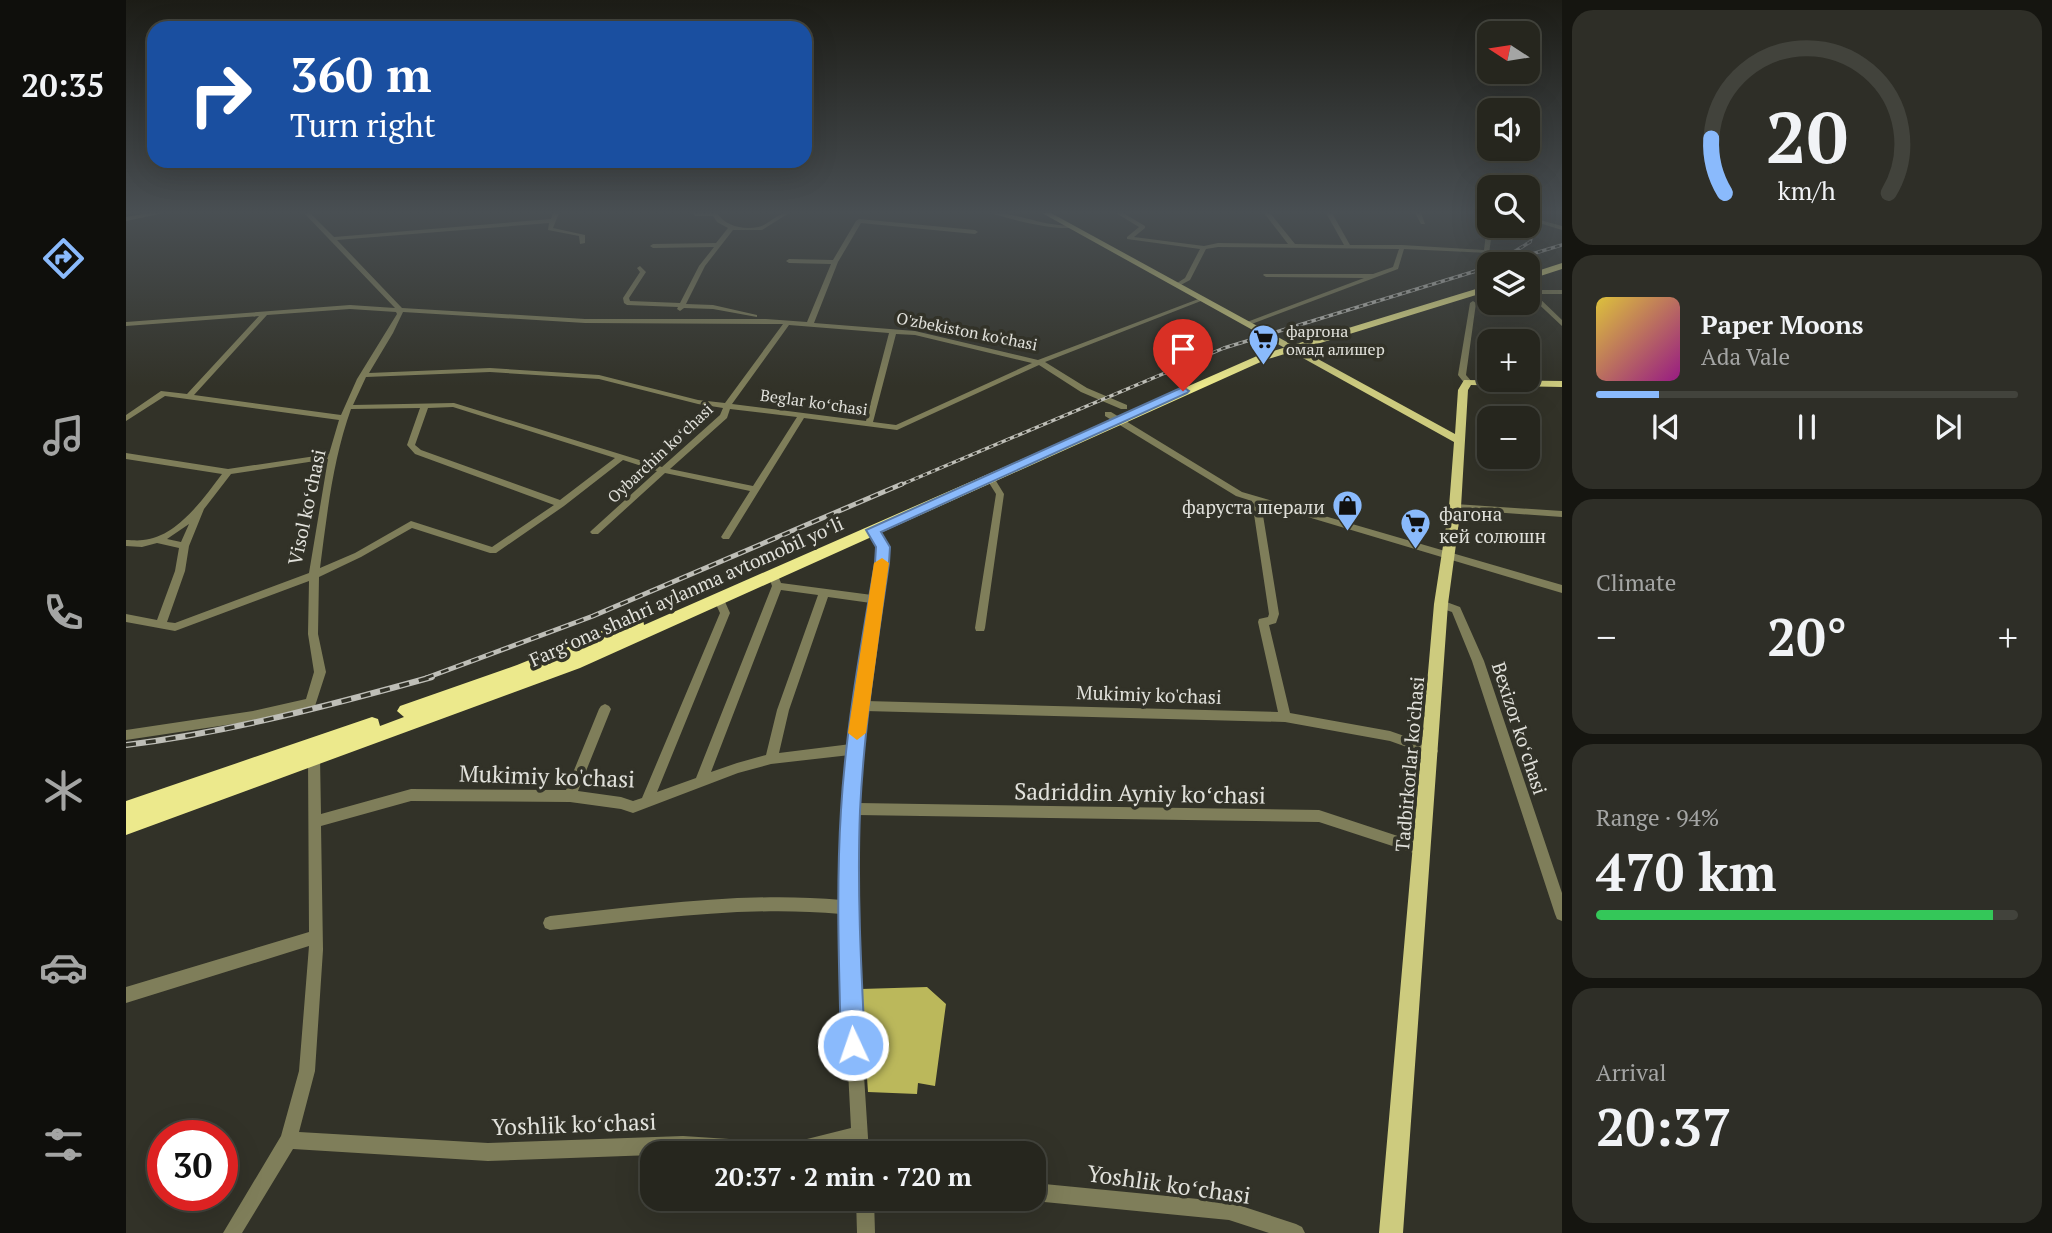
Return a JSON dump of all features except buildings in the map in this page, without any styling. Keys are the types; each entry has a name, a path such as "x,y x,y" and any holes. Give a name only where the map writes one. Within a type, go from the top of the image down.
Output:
{"highway":[{"name":"Fargʻona shahri aylanma avtomobil yoʻli","path":"126,810 314,757 521,684 1117,414 1288,345 1477,292"},
{"name":"Fargʻona shahri aylanma avtomobil yoʻli","path":"126,826 221,784 718,598 775,580 873,530 990,478 1117,414"}],"main road":[{"path":"1151,271 1460,441"},
{"path":"1468,382 1562,384"},
{"name":"Tadbirkorlar ko'chasi","path":"1391,1233 1432,751 1441,604 1455,508 1464,390 1468,382"}],"street":[{"path":"363,271 399,308"},
{"path":"642,271 626,302 722,308 766,321"},
{"path":"674,321 703,271"},
{"path":"810,323 832,271"},
{"path":"1177,285 1188,279 1192,271"},
{"path":"1249,323 1391,271"},
{"path":"1266,275 1378,277"},
{"name":"Tadbirkorlar ko'chasi","path":"1468,382 1462,375 1477,292"},
{"path":"1562,292 1532,292 1562,324"},
{"name":"O'zbekiston ko'chasi","path":"126,324 339,307 399,308 585,321 766,321 893,330 1039,362 1203,299"},
{"name":"Visol koʻchasi","path":"126,618 175,626 196,621 314,575 334,456 345,418 365,374 397,321 399,308"},
{"path":"189,396 265,313"},
{"name":"Oybarchin koʻchasi","path":"595,532 666,471 724,416 728,404 788,322"},
{"path":"869,424 893,330"},
{"path":"1039,362 1235,493 1562,589"},
{"name":"Beglar koʻchasi","path":"365,374 490,370 583,376 608,379 698,402 897,428 1039,362"},
{"path":"126,419 164,393 345,418"},
{"path":"349,407 454,405 666,471 757,489"},
{"path":"425,406 411,445 414,450 561,504"},
{"path":"726,537 802,415"},
{"path":"126,456 228,472 334,456"},
{"path":"126,736 253,716 311,703 320,672 313,634 314,575 358,555 411,524 493,551 622,457"},
{"path":"162,624 180,571 184,546 200,510 228,472"},
{"path":"980,628 1000,494 990,478"},
{"path":"1256,500 1274,614 1274,618 1263,622 1285,718"},
{"path":"1455,508 1562,514"},
{"path":"126,543 137,545 157,540 200,510"},
{"path":"859,1141 848,908 855,749 879,600 883,547 873,530"},
{"path":"157,540 184,546"},
{"path":"701,782 775,580 823,594 879,600"},
{"path":"771,759 783,710 823,594"},
{"path":"646,803 725,613 718,598"},
{"name":"Bexizor koʻchasi","path":"1441,604 1456,610 1478,661 1562,914"},
{"name":"Mukimiy ko'chasi","path":"860,706 1285,718 1390,736 1432,751"},
{"path":"570,796 606,709"},
{"name":"Mukimiy ko'chasi","path":"317,821 411,795 570,796 633,807 771,759 855,749"},
{"path":"232,1233 289,1140 307,1071 316,937 317,821 314,757"},
{"name":"Sadriddin Ayniy koʻchasi","path":"851,809 1319,816 1423,850"},
{"path":"550,923 767,903 804,902 848,908"},
{"path":"126,995 316,937"},
{"name":"Yoshlik koʻchasi","path":"289,1140 488,1152 683,1145 791,1152 858,1135"},
{"name":"Yoshlik koʻchasi","path":"1046,1193 1229,1212 1296,1233"},
{"path":"865,1211 866,1233"}],"railway":[{"path":"898,486 1224,348 1477,271"},
{"path":"426,678 593,616 902,484"},
{"path":"126,745 242,725 432,677"}],"slow traffic":[{"path":"857,733 879,600 878,584 882,563"}],"place":[{"name":"фаргона омад алишер","path":"1263,367"},
{"name":"фаруста шерали","path":"1348,533"},
{"name":"фагона кей солюшн","path":"1416,551"}],"route":[{"path":"853,1045 848,908 851,809 860,706 879,600 878,584 882,563 883,547 873,530 1183,391"}]}
